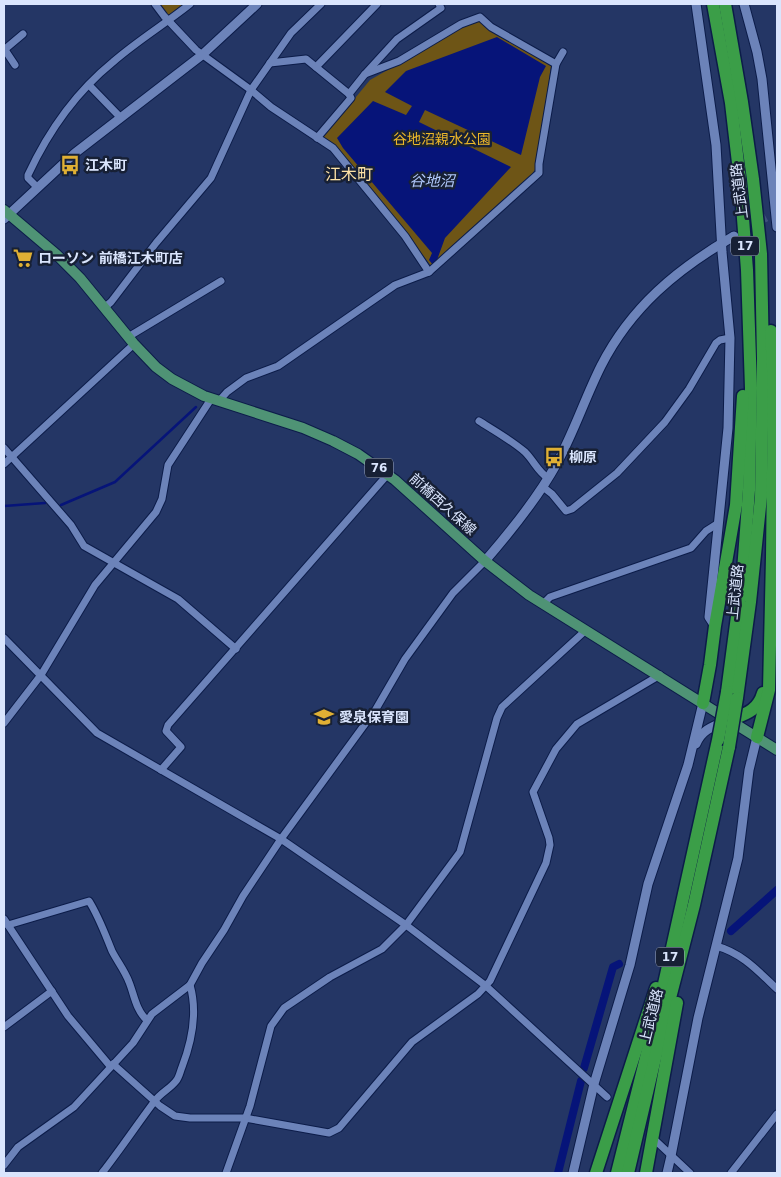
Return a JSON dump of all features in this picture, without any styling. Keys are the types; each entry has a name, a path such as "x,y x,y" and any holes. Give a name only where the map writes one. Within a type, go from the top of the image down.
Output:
{"highway":[{"name":"上武道路","path":"714,4 732,112 740,180 747,270 751,388 749,490 732,695"},
{"name":"上武道路","path":"628,1173 690,924 750,602 760,496 763,359 761,254 742,102 725,4"},
{"path":"757,737 768,690 774,631 772,558 774,387 769,308 761,254"},
{"path":"703,703 736,505 744,376 747,270"},
{"path":"730,720 750,713 758,706 769,672"},
{"name":"上武道路","path":"617,1173 724,743"},
{"name":"17","path":"646,1173 688,948 690,924"},
{"name":"17","path":"596,1173 644,1023 673,944"}],"main road":[{"name":"前橋西久保線","path":"6,214 56,254 80,278 131,340 156,366 172,379 186,388 215,400 319,434 358,454 388,474 485,561 519,588 777,750"}],"street":[{"path":"155,4 168,21 202,55 284,116 333,148 405,236 429,272"},
{"path":"37,187 28,178 28,175 39,150 52,129 89,85 114,61 190,4"},
{"path":"6,214 75,153 202,55 257,4"},
{"path":"105,307 211,178 251,90 291,33 320,4"},
{"path":"316,67 377,4"},
{"path":"318,138 351,98 350,94 397,39 441,8 439,4"},
{"path":"696,4 716,145 721,243 730,338 728,428 709,618 715,626"},
{"path":"744,4 762,78 777,227"},
{"path":"366,74 400,60 461,24 480,16 491,27 556,64"},
{"path":"15,65 4,50 23,34"},
{"path":"4,723 41,675 95,585 156,512 162,499 168,465 215,400 246,378 278,366 395,285 429,272 540,173 539,164 556,64 563,52"},
{"path":"270,63 306,59 350,94"},
{"path":"89,85 120,117"},
{"path":"766,217 776,210"},
{"path":"4,1164 18,1147 74,1107 139,1035 147,1020 163,1004 190,985 243,896 281,839 376,709 404,659 460,585 485,561 508,534 543,487 572,435 600,368 612,345 625,327 652,295 670,279 698,258 734,236"},
{"path":"4,464 131,340 221,281"},
{"path":"543,487 552,494 566,511 618,473 668,417 689,389 716,343 730,338"},
{"path":"479,421 520,448 539,472 548,478"},
{"path":"4,448 70,525 81,543 184,603 236,649"},
{"path":"161,770 182,747 166,731 168,725 388,474"},
{"path":"543,604 550,597 691,548 706,531 717,524"},
{"path":"226,1173 245,1118 271,1026 284,1008 330,977 382,949 406,925 460,852 497,718 502,707 582,636 586,630"},
{"path":"4,638 97,734 281,839 406,925 486,986 607,1097"},
{"path":"147,1020 138,1008 128,980 90,901 6,922 68,1016 112,1065 160,1106 175,1116 190,1118 245,1118 329,1133 339,1128 412,1042 478,994 493,976 546,863 550,845 549,838 532,792 563,740 577,724 660,675"},
{"path":"688,765 703,703"},
{"path":"572,1173 594,1084 630,965 648,884 688,765 700,735 706,730 730,720"},
{"path":"667,1173 692,1045 738,858 749,770 757,737"},
{"path":"716,946 742,957 777,989"},
{"path":"102,1173 117,1155 155,1100 177,1080 186,1058 194,1025 194,1008 190,985"},
{"path":"4,1027 52,991"},
{"path":"731,1173 777,1114"},
{"path":"656,1142 690,1173"}],"green space":[{"path":"158,4 186,4 171,16 167,16"},
{"name":"谷地沼","path":"479,21 491,31 547,61 551,66 536,168 530,177 432,267 385,207 323,137 370,80 463,27"}],"water":[{"name":"谷地沼","path":"497,37 546,66 540,77 521,155 425,110 419,122 511,167 445,238 437,260 433,265 429,260 432,253 343,148 337,138 373,101 406,115 412,106 385,92 406,71"}],"waterway":[{"path":"61,505 115,482 196,407"},
{"path":"4,506 45,503"},
{"path":"731,931 777,890"},
{"path":"584,1068 613,967 619,964"},
{"path":"558,1173 581,1081"}],"tunnel":[{"path":"740,232 766,217"}],"place":[{"name":"江木町","path":"70,165"},
{"name":"ローソン 前橋江木町店","path":"23,258"},
{"name":"柳原","path":"554,457"},
{"name":"愛泉保育園","path":"324,717"}],"district":[{"name":"江木町","path":"349,174"}],"park label":[{"name":"谷地沼親水公園","path":"442,139"}]}
